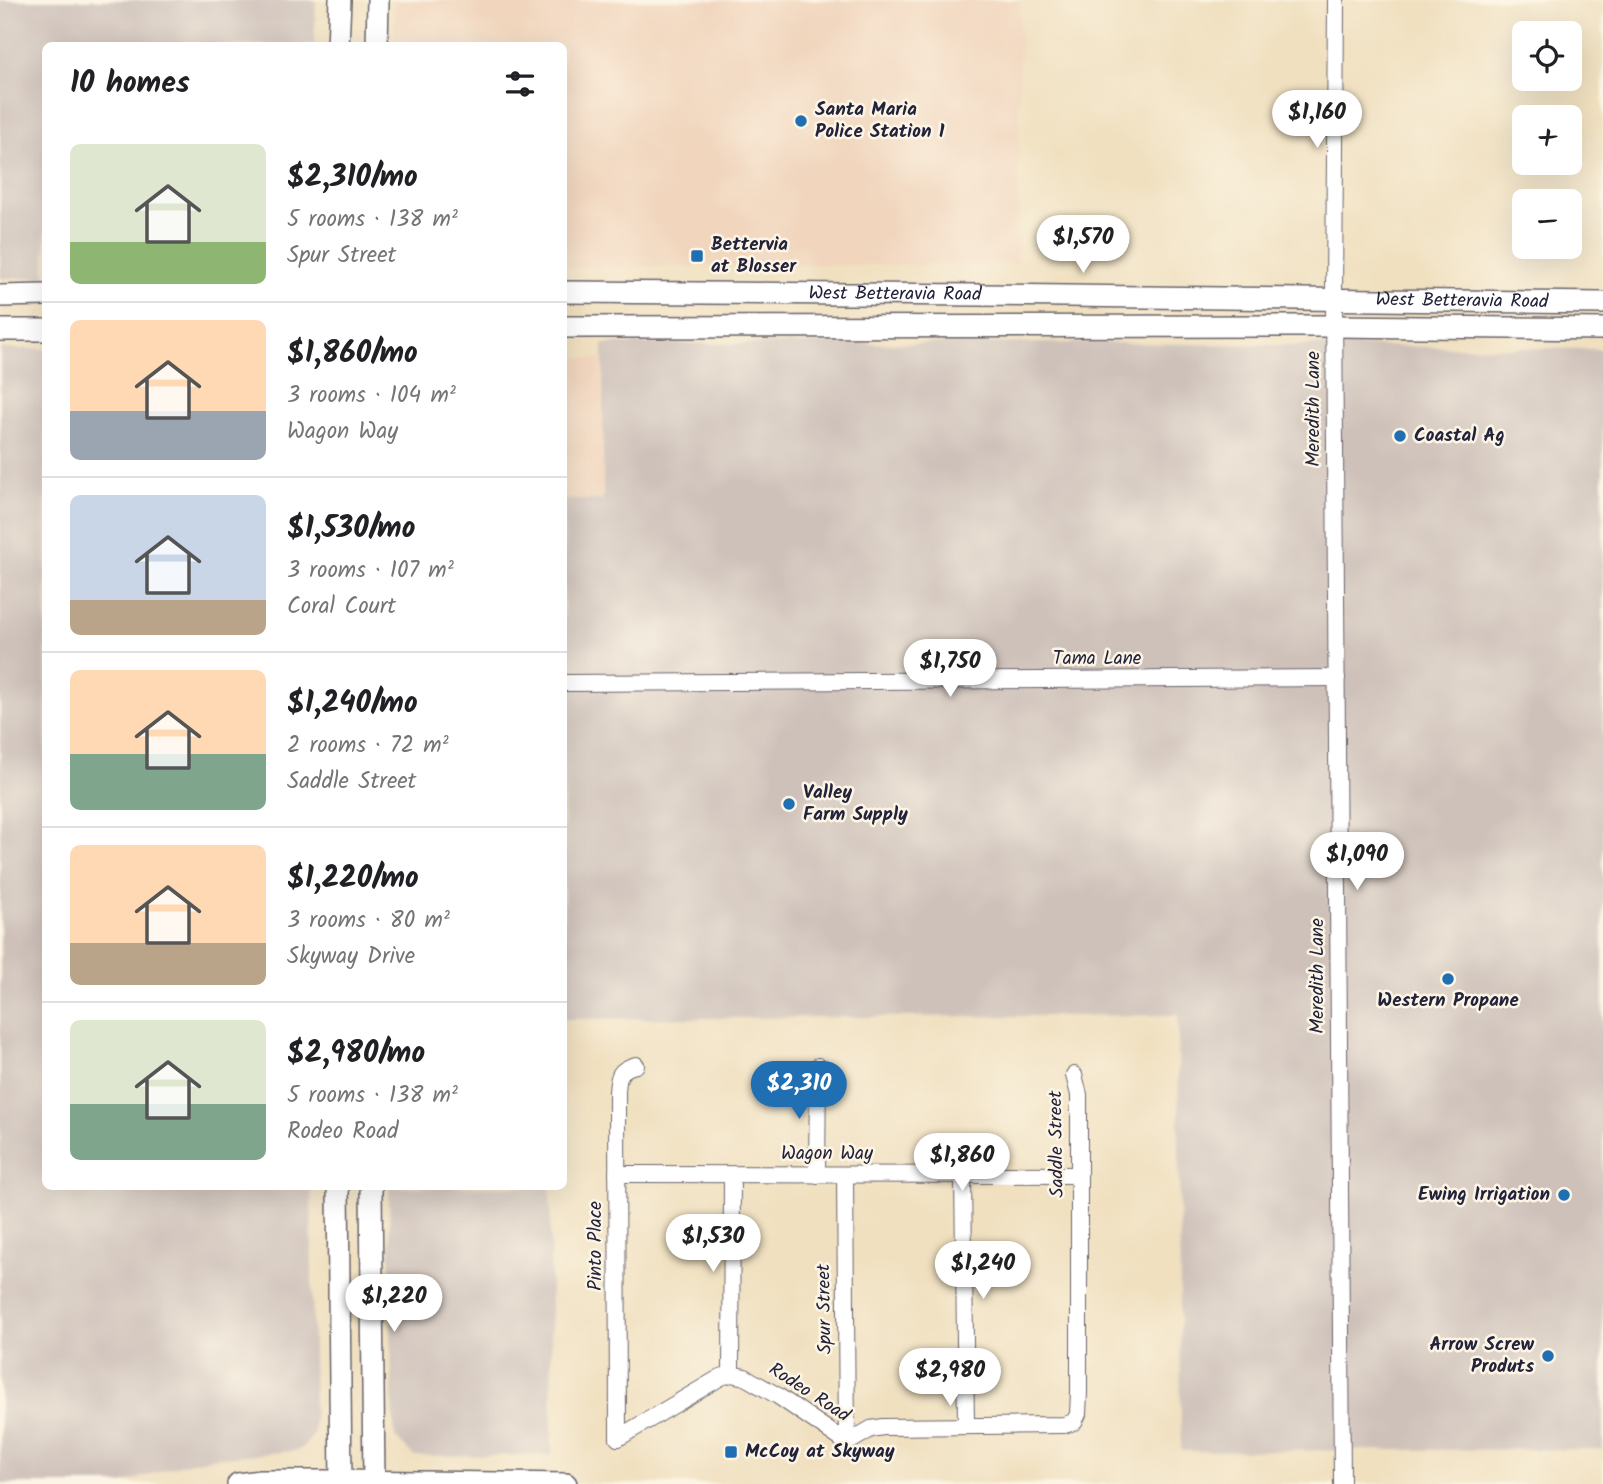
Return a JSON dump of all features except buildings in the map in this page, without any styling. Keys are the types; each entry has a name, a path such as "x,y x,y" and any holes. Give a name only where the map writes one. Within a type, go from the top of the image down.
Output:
{"main road":[{"path":"338,42 340,0"},
{"path":"377,42 378,0"},
{"name":"West Betteravia Road","path":"567,292 1603,303"},
{"path":"0,296 42,295"},
{"name":"West Betteravia Road","path":"567,327 1335,326 1603,329"},
{"path":"0,330 42,330"},
{"path":"338,1190 341,1482"},
{"path":"372,1190 374,1483"},
{"path":"238,1484 260,1481 566,1484"}],"street":[{"name":"Meredith Lane","path":"1336,0 1334,299 1342,1484"},
{"name":"Tama Lane","path":"567,683 1337,678"},
{"name":"Pinto Place","path":"636,1065 626,1067 620,1072 618,1080 618,1438 721,1377 731,1374"},
{"path":"817,1175 818,1066"},
{"name":"Saddle Street","path":"1074,1075 1079,1095 1079,1392 1078,1414 1074,1422"},
{"name":"Wagon Way","path":"617,1174 1079,1175"},
{"path":"731,1374 732,1174"},
{"name":"Spur Street","path":"845,1175 847,1443"},
{"path":"963,1175 966,1426"},
{"name":"Rodeo Road","path":"731,1374 744,1377 778,1396 847,1443 871,1429 883,1427 1064,1425 1074,1422"}],"shaded area":[{"path":"0,0 316,0 314,42 42,42 42,278 0,278"},
{"path":"395,0 1020,0 1018,264 567,267 567,42 394,42"},
{"path":"1111,343 1603,349 1603,1449 1181,1451 1178,1015 567,1019 567,500 603,500 603,344"},
{"path":"0,349 42,349 42,1190 311,1190 314,1431 302,1448 294,1451 212,1458 182,1464 122,1484 0,1484"},
{"path":"567,358 602,358 603,500 567,500"},
{"path":"389,1190 550,1190 552,1455 414,1456 395,1437"}],"place":[{"name":"Santa Maria Police Station 1","path":"801,121"},
{"name":"Bettervia at Blosser","path":"697,256"},
{"name":"Coastal Ag","path":"1400,436"},
{"name":"Valley Farm Supply","path":"789,804"},
{"name":"Western Propane","path":"1448,979"},
{"name":"Ewing Irrigation","path":"1564,1195"},
{"name":"Arrow Screw Produts","path":"1548,1356"},
{"name":"McCoy at Skyway","path":"731,1452"}]}
